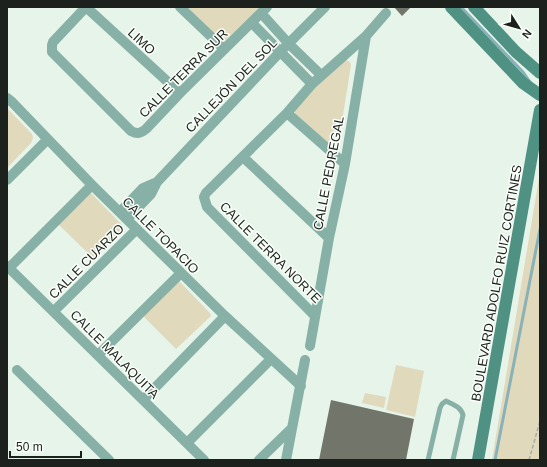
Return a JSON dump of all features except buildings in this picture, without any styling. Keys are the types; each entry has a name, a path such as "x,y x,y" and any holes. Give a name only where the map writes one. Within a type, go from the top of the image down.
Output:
{"main road":[{"path":"451,7 524,83 540,95"},
{"path":"474,7 516,52 540,73"},
{"name":"BOULEVARD ADOLFO RUIZ CORTINES","path":"478,460 540,110"}],"street":[{"name":"CALLE TERRA SUR","path":"86,7 53,42 52,52 131,131 137,133 142,132 264,10 289,44"},
{"name":"LIMO","path":"86,7 180,93"},
{"path":"180,7 224,49"},
{"name":"CALLEJÓN DEL SOL","path":"127,219 151,194 157,182 280,52 325,7"},
{"name":"CALLE TERRA NORTE","path":"315,316 205,204 204,196 286,113 312,84 366,36 386,13"},
{"path":"252,23 312,84"},
{"name":"CALLE PEDREGAL","path":"310,346 329,238 345,164 366,36"},
{"path":"289,44 321,75"},
{"name":"CALLE TOPACIO","path":"7,98 47,140 225,316 301,386"},
{"path":"286,113 345,164"},
{"path":"7,180 47,140"},
{"path":"243,157 329,238"},
{"name":"CALLEJÓN DEL SOL","path":"120,212 143,188 157,182"},
{"path":"8,267 92,185"},
{"name":"CALLE CUARZO","path":"54,311 137,228"},
{"name":"CALLE MALAQUITA","path":"8,267 204,460"},
{"path":"98,355 181,272"},
{"path":"143,400 225,316"},
{"path":"187,443 271,359"},
{"path":"286,460 306,360"},
{"path":"17,370 109,460"},
{"path":"259,460 292,428"}],"lane":[{"path":"428,460 440,408 442,404 446,402 459,407 463,415 453,460"}],"path":[{"path":"529,460 540,421"}],"shaded area":[{"path":"180,7 267,7 224,49"},
{"path":"344,59 350,62 351,65 339,140 336,145 331,147 295,114 295,106"},
{"path":"7,108 32,134 33,138 31,143 7,168"},
{"path":"540,172 540,460 492,460"},
{"path":"89,191 123,226 123,229 94,259 57,223"},
{"path":"179,281 210,313 211,316 176,349 142,315"},
{"path":"396,365 424,371 415,417 386,410"},
{"path":"365,393 386,397 384,408 362,403"}],"waterway":[{"path":"461,7 523,72 530,82"},
{"path":"495,460 540,229"}]}
